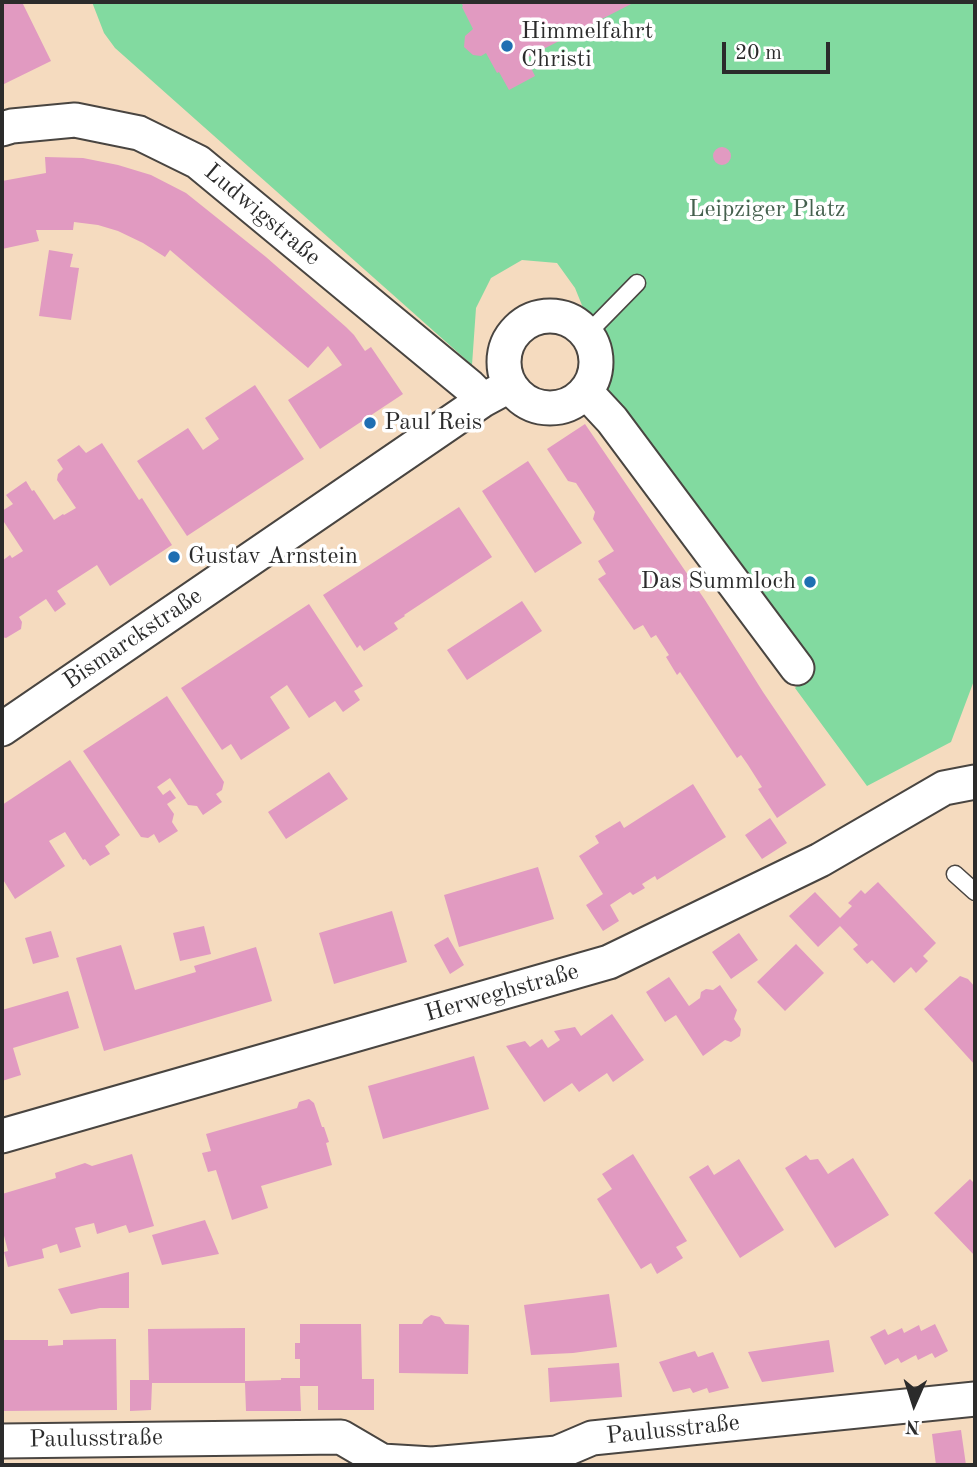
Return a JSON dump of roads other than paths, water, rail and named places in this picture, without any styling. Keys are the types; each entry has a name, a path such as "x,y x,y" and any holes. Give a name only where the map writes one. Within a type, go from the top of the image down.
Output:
{"street":[{"name":"Ludwigstraße","path":"2,129 75,120 139,132 198,162 469,386 496,393"},
{"path":"540,316 562,317 588,333 595,351 596,375 586,392 572,403 555,408 537,407 521,399 496,393 507,342 520,325 540,316"},
{"path":"586,392 612,420 797,668"},
{"name":"Bismarckstraße","path":"2,729 496,393"},
{"name":"Herweghstraße","path":"2,1136 609,962 820,860 944,788 975,782"},
{"name":"Paulusstraße","path":"2,1441 341,1437 382,1461 432,1464 557,1453 592,1438 975,1399"}],"lane":[{"path":"588,333 637,283"},
{"path":"955,874 975,892"}],"place":[{"name":"Himmelfahrt Christi","path":"507,46"},
{"name":"Paul Reis","path":"370,423"},
{"name":"Gustav Arnstein","path":"174,557"},
{"name":"Das Summloch","path":"810,582"}],"park label":[{"name":"Leipziger Platz","path":"767,210"}]}
